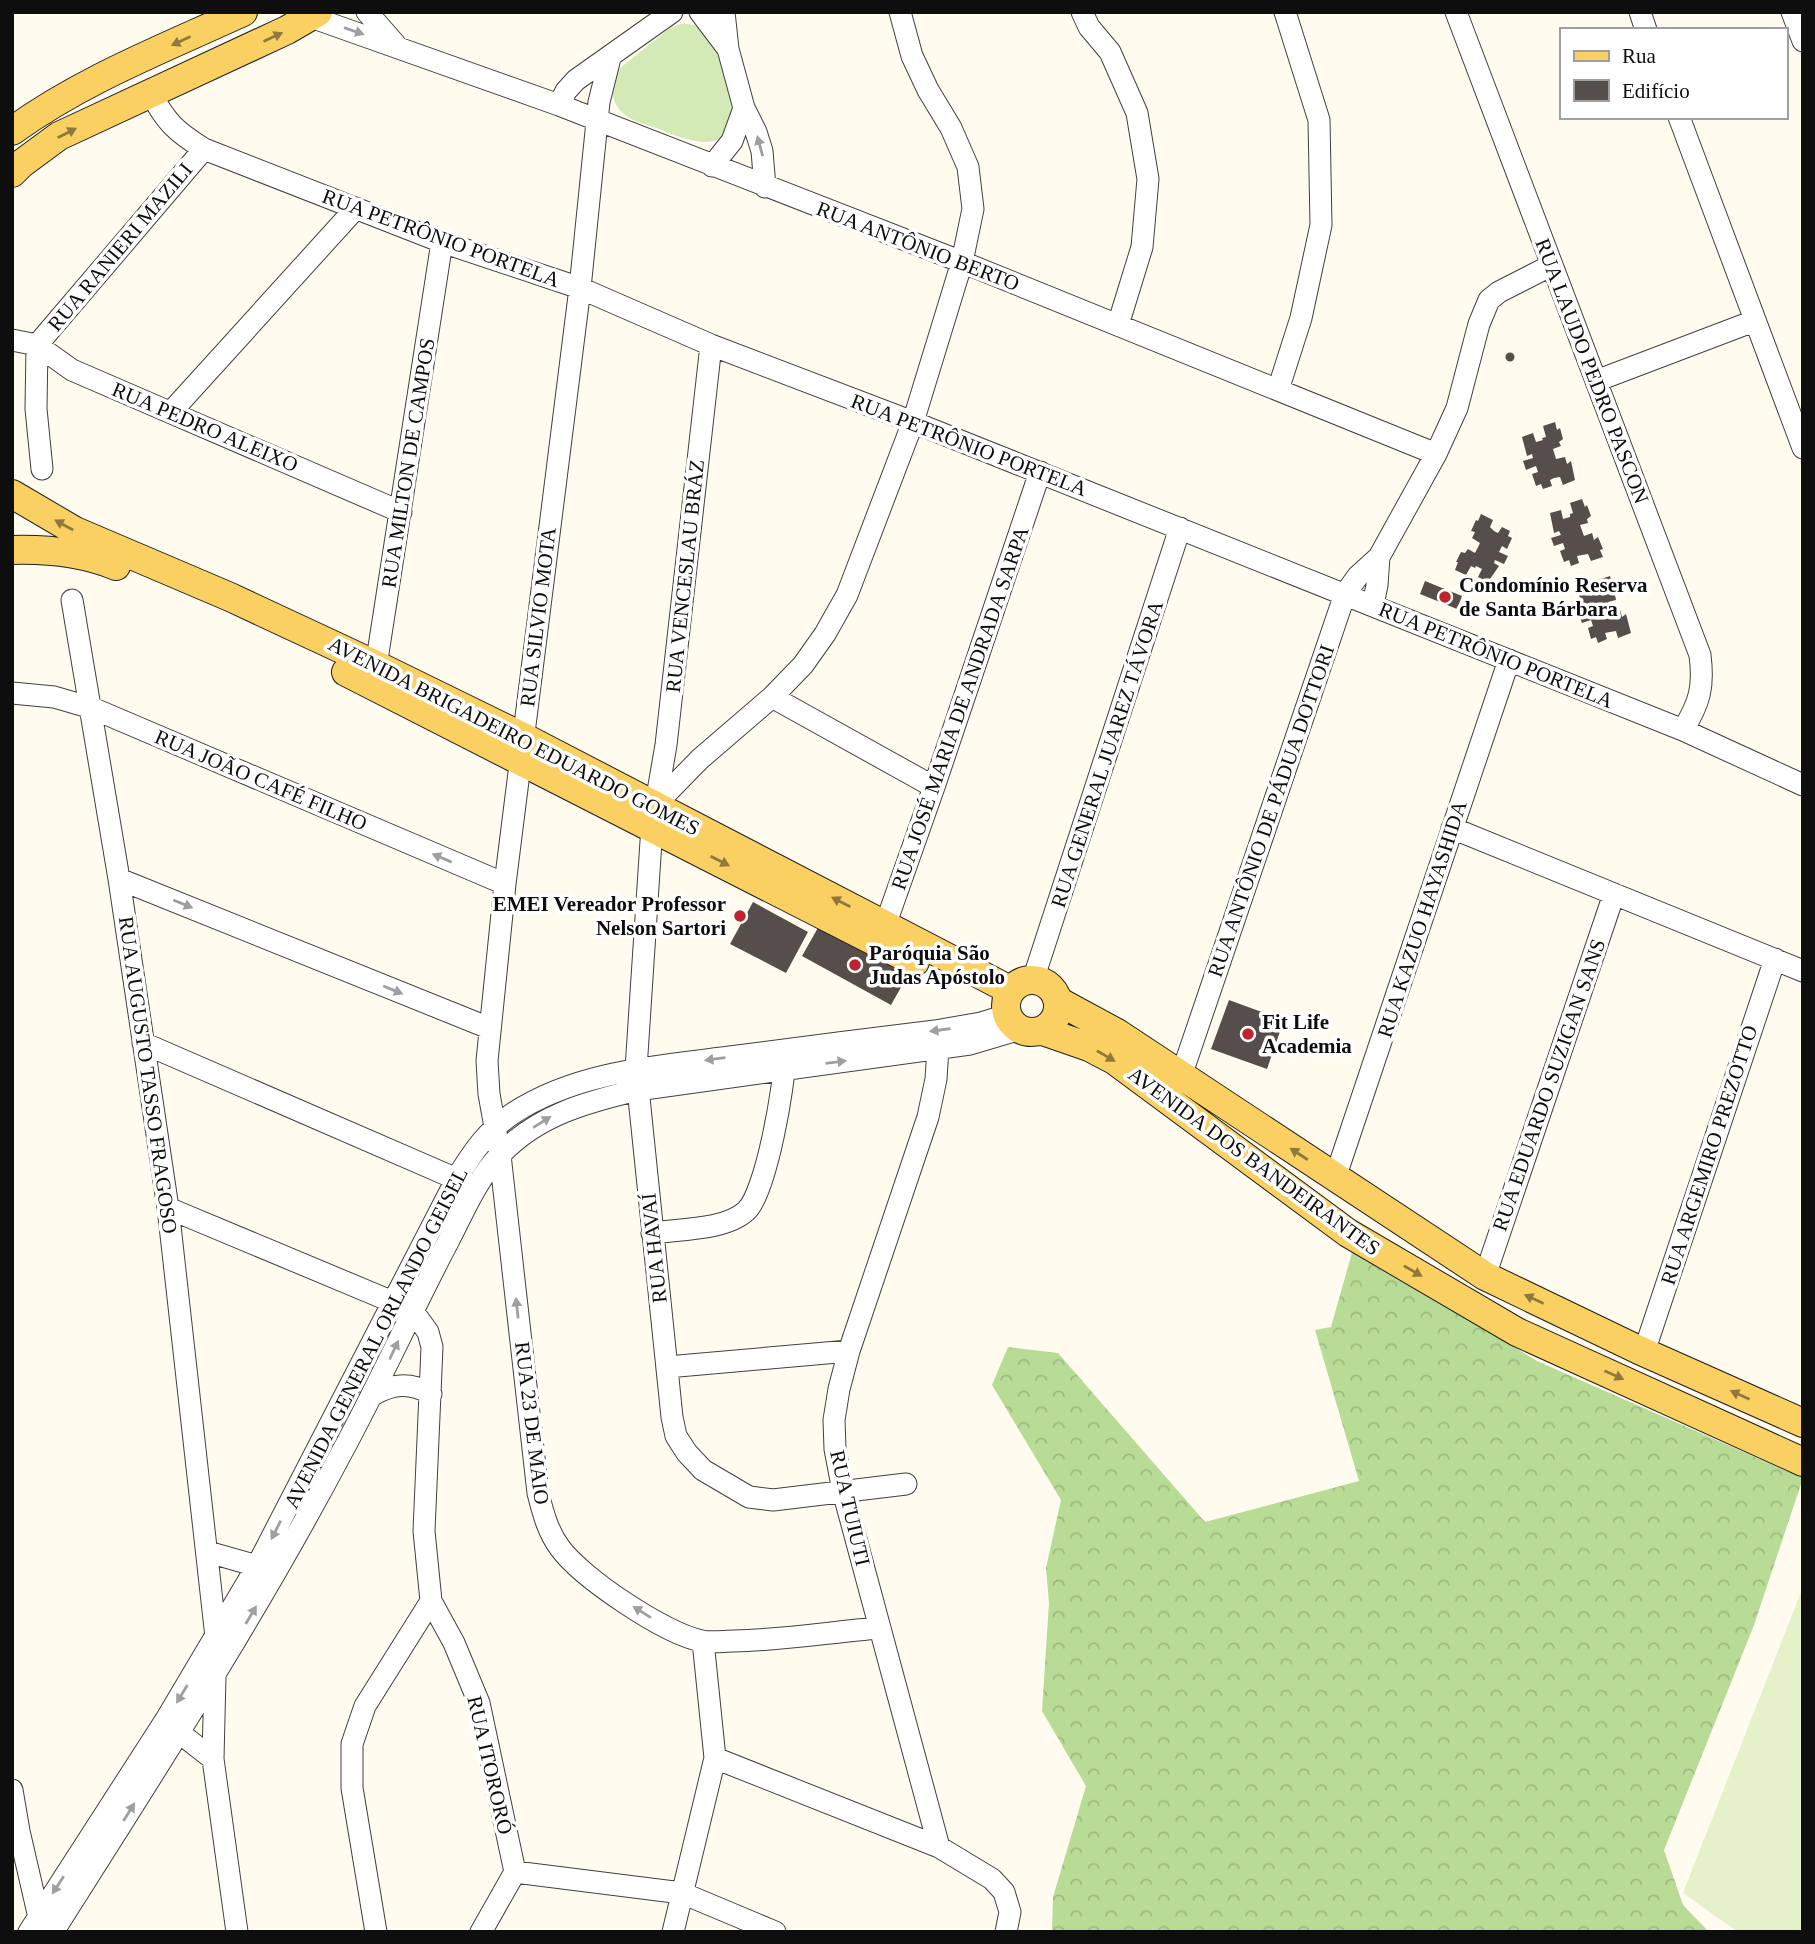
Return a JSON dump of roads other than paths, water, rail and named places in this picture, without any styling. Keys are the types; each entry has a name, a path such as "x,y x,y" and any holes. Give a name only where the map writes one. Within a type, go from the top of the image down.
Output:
{"main road":[{"path":"12,131 38,112 91,83 243,12"},
{"path":"12,173 59,136 315,15"},
{"name":"AVENIDA BRIGADEIRO EDUARDO GOMES","path":"12,494 75,531 230,597 375,675 882,934 1020,1009"},
{"name":"AVENIDA BRIGADEIRO EDUARDO GOMES","path":"12,550 64,551 99,559 375,675"},
{"name":"AVENIDA DOS BANDEIRANTES","path":"1020,1009 1056,1018 1058,1001 1117,1033 1485,1276 1801,1423"},
{"name":"AVENIDA DOS BANDEIRANTES","path":"1020,1009 1114,1060 1359,1239 1517,1332 1803,1462"},
{"path":"1656,1394 1801,1423"}],"street":[{"name":"RUA ANTÔNIO BERTO","path":"367,12 396,45"},
{"path":"559,105 576,80 672,12"},
{"path":"699,12 728,49"},
{"path":"724,12 728,49 744,108 756,131 762,151 765,187"},
{"path":"654,816 699,759 772,697 803,665 825,635 847,595 914,422 962,262 973,209 968,167 951,128 928,90 912,56 900,12"},
{"path":"1082,12 1089,27 1110,52 1138,113 1148,178 1142,247 1118,325"},
{"path":"1278,390 1301,318 1321,225 1319,120 1285,12"},
{"name":"RUA LAUDO PEDRO PASCON","path":"1456,12 1700,655 1703,681 1697,707 1684,730"},
{"path":"1792,12 1803,41"},
{"name":"RUA ANTÔNIO BERTO","path":"315,15 559,105 962,262 1436,454"},
{"name":"RUA SILVIO MOTA","path":"500,1155 494,1128 487,1061 489,1028 521,748 580,288 599,102 610,58"},
{"name":"RUA PETRÔNIO PORTELA","path":"150,92 163,117 180,135 204,149 442,242 580,288 711,345 914,422 1684,730 1803,785"},
{"path":"712,166 732,141 744,108"},
{"path":"1680,119 1803,448"},
{"name":"RUA RANIERI MAZILI","path":"37,345 204,149"},
{"path":"172,412 356,208"},
{"name":"RUA MILTON DE CAMPOS","path":"375,675 442,242"},
{"name":"RUA ANTÔNIO DE PÁDUA DOTTORI","path":"1181,1076 1345,594 1358,576 1379,557 1436,454 1457,408 1479,324 1489,300 1499,292 1552,265"},
{"path":"1596,381 1754,321"},
{"name":"RUA PEDRO ALEIXO","path":"12,340 37,345 72,370 401,513"},
{"path":"37,345 36,409 42,469"},
{"name":"RUA VENCESLAU BRÁZ","path":"654,816 666,746 711,345"},
{"name":"RUA JOSÉ MARIA DE ANDRADA SARPA","path":"882,934 1040,472"},
{"name":"RUA GENERAL JUAREZ TÁVORA","path":"1020,1009 1180,528"},
{"name":"RUA ANTÔNIO DE PÁDUA DOTTORI","path":"1373,605 1379,557"},
{"name":"RUA AUGUSTO TASSO FRAGOSO","path":"72,600 119,878 168,1208 216,1635 213,1759 237,1932"},
{"name":"RUA KAZUO HAYASHIDA","path":"1335,1178 1508,660"},
{"name":"RUA JOÃO CAFÉ FILHO","path":"12,693 54,697 92,708 505,884"},
{"path":"772,697 934,787"},
{"path":"666,746 681,755 699,759"},
{"name":"RUA HAVAÍ","path":"654,816 637,1079 676,1436 703,1470 749,1497 773,1500 906,1484"},
{"path":"1452,828 1803,971"},
{"path":"119,878 489,1028"},
{"name":"RUA EDUARDO SUZIGAN SANS","path":"1485,1276 1614,894"},
{"name":"RUA ARGEMIRO PREZOTTO","path":"1644,1352 1775,959"},
{"name":"AVENIDA GENERAL ORLANDO GEISEL","path":"785,1059 938,1049 970,1044 1020,1009"},
{"name":"AVENIDA GENERAL ORLANDO GEISEL","path":"36,1926 172,1727 215,1673 402,1307 457,1178 474,1151 494,1128 513,1113 542,1098 583,1082 637,1079 785,1059 981,1023 1020,1009"},
{"path":"143,1043 476,1188"},
{"name":"RUA TUIUTI","path":"938,1049 936,1079 928,1117 849,1351 834,1420 835,1449 843,1491 939,1847"},
{"path":"652,1233 726,1223 747,1211 760,1188 782,1090 785,1059"},
{"name":"AVENIDA GENERAL ORLANDO GEISEL","path":"53,1932 172,1727 216,1635 266,1570 373,1395 402,1307 476,1188 500,1155 520,1136 551,1117 637,1079"},
{"name":"RUA 23 DE MAIO","path":"500,1155 538,1493 546,1523 559,1547 600,1586 665,1626 703,1641 750,1641 879,1628"},
{"path":"168,1208 402,1307"},
{"name":"RUA ITORORÓ","path":"402,1307 428,1332 432,1347 424,1531 431,1601 454,1643 479,1703 515,1872"},
{"path":"667,1367 849,1351"},
{"path":"373,1395 385,1388 401,1385 417,1387 431,1394"},
{"path":"208,1552 266,1570"},
{"path":"376,1932 352,1788 352,1744 365,1706 431,1601"},
{"path":"673,1932 715,1758 703,1641"},
{"path":"172,1727 213,1759"},
{"path":"715,1758 939,1847 992,1879 1004,1892 1010,1912 1006,1932"},
{"path":"12,1790 16,1832 36,1926"},
{"path":"481,1932 515,1872 682,1893 775,1932"}],"place":[{"name":"Condomínio Reserva de Santa Bárbara","path":"1445,597"},
{"name":"EMEI Vereador Professor Nelson Sartori","path":"740,916"},
{"name":"Paróquia São Judas Apóstolo","path":"855,965"},
{"name":"Fit Life Academia","path":"1248,1034"}]}
